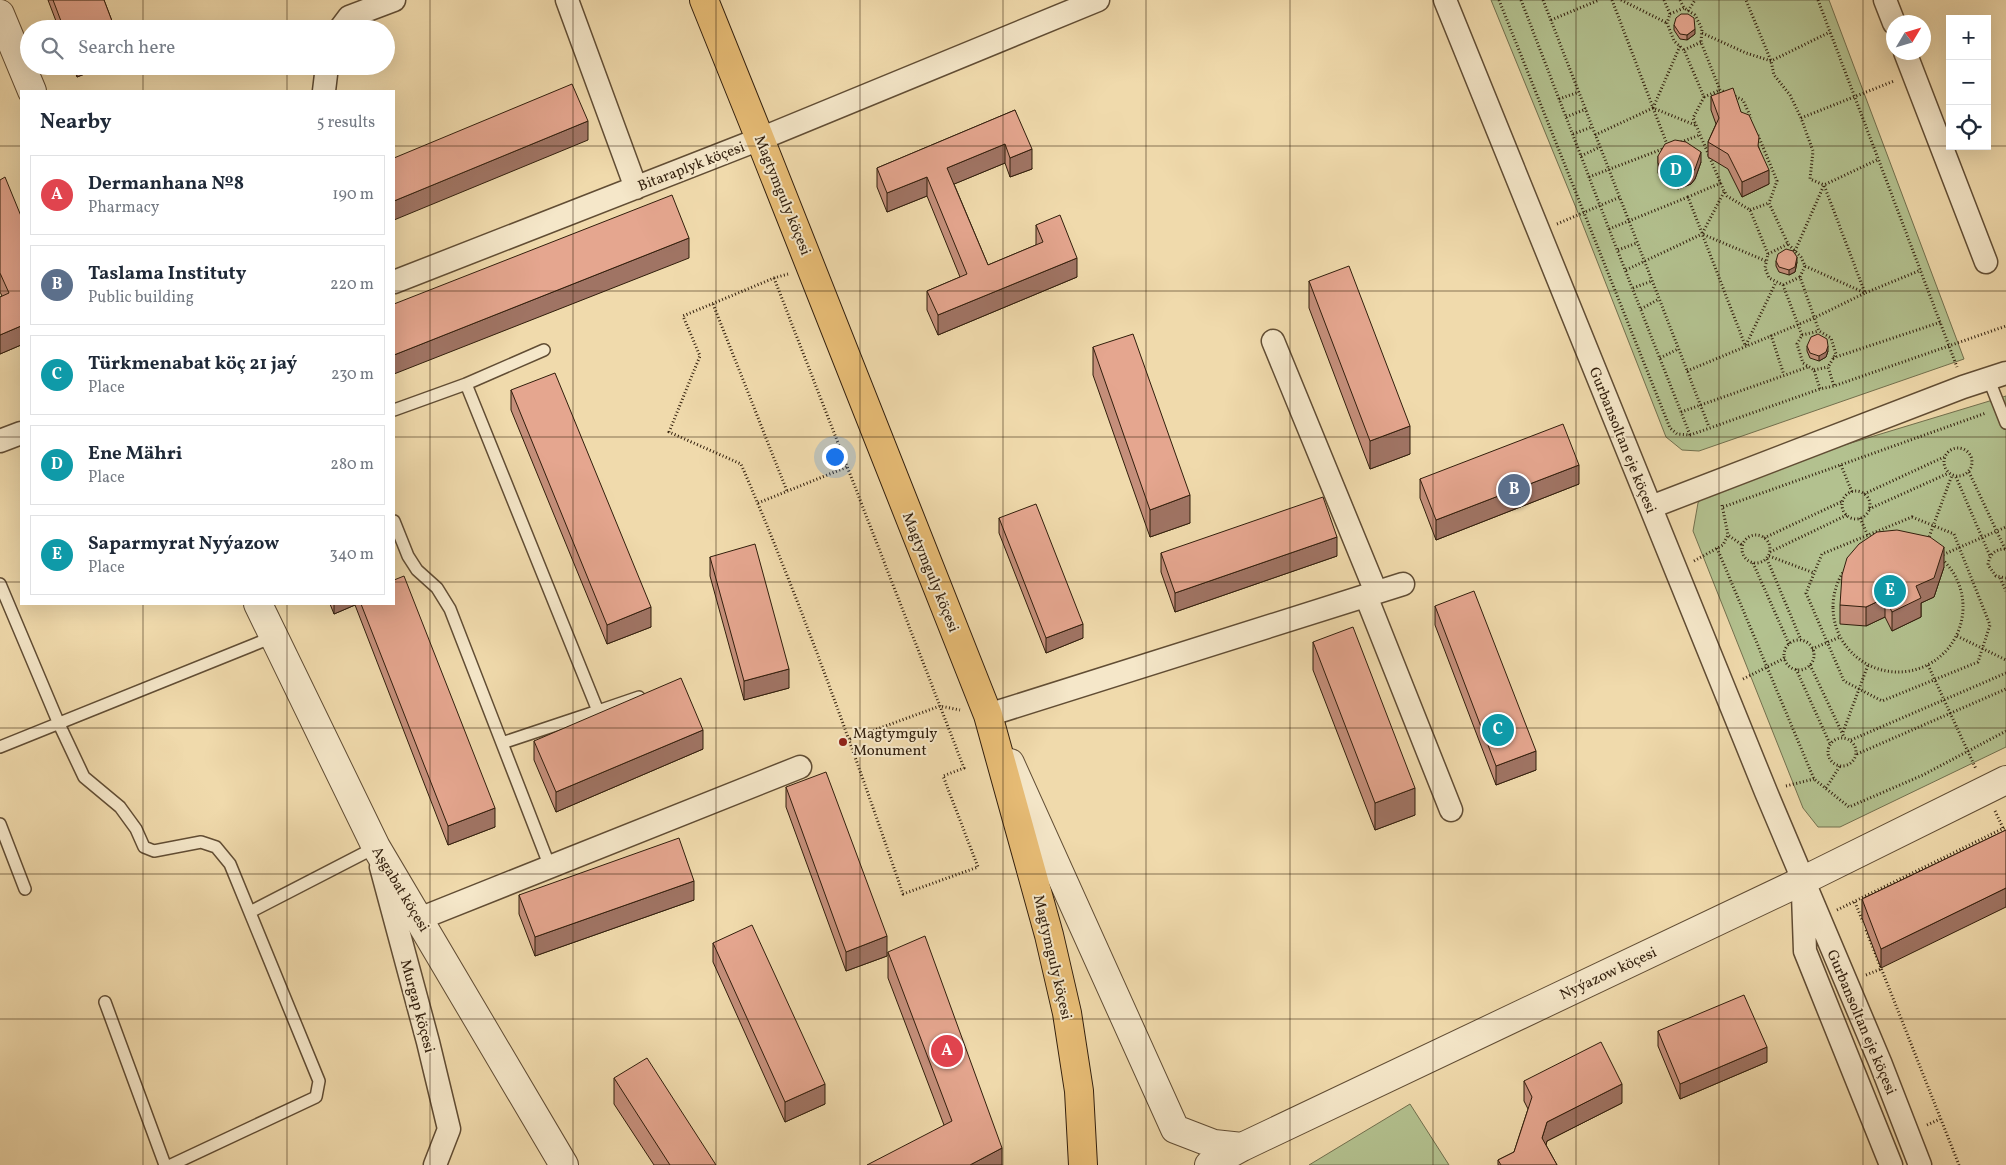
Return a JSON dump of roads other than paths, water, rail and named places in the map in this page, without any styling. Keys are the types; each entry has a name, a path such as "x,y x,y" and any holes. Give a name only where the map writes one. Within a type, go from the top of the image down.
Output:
{"main road":[{"name":"Magtymguly köçesi","path":"704,0 988,715 1049,935 1067,1013 1079,1091 1083,1165"}],"street":[{"path":"346,20 348,17 394,0"},
{"path":"567,0 636,188"},
{"name":"Bitaraplyk köçesi","path":"395,282 760,139 1098,0"},
{"name":"Gurbansoltan eje köçesi","path":"1445,0 1802,881 1880,1062 1920,1165"},
{"path":"1885,0 1891,15"},
{"path":"0,14 20,62"},
{"path":"1908,60 1986,262"},
{"path":"25,75 32,90"},
{"path":"324,90 326,75"},
{"path":"1273,341 1371,594 1451,810"},
{"path":"1651,507 1718,483 1963,387 1997,377"},
{"path":"0,441 20,433"},
{"path":"1242,1147 1214,1144 1175,1129 988,715 1403,584"},
{"name":"Aşgabat köçesi","path":"258,605 376,847 564,1165"},
{"path":"419,919 800,767"},
{"name":"Nyýazow köçesi","path":"1209,1165 1242,1147 1802,881 1996,785"},
{"name":"Murgap köçesi","path":"376,847 449,1129 435,1165"},
{"name":"Gurbansoltan eje köçesi","path":"1802,881 1805,951 1891,1165"}],"lane":[{"path":"395,410 466,384 544,350"},
{"path":"1997,377 2000,408 2006,423"},
{"path":"466,384 598,711"},
{"path":"395,524 408,556 417,570 437,588 450,609 550,867"},
{"path":"0,584 59,724 84,777 120,807 136,829 144,847 154,851 201,842 216,847 230,864 319,1081 316,1097 171,1165"},
{"path":"0,747 274,638"},
{"path":"502,743 653,693"},
{"path":"0,824 25,889"},
{"path":"250,912 376,847"},
{"path":"104,1002 165,1165"}],"place":[{"name":"Ene Mähri","path":"1676,171"},
{"name":"Taslama Instituty","path":"1514,490"},
{"name":"Saparmyrat Nyýazow","path":"1890,591"},
{"name":"Türkmenabat köç 21 jaý","path":"1498,730"},
{"name":"Magtymguly Monument","path":"843,742"},
{"name":"Dermanhana №8","path":"947,1051"}]}
